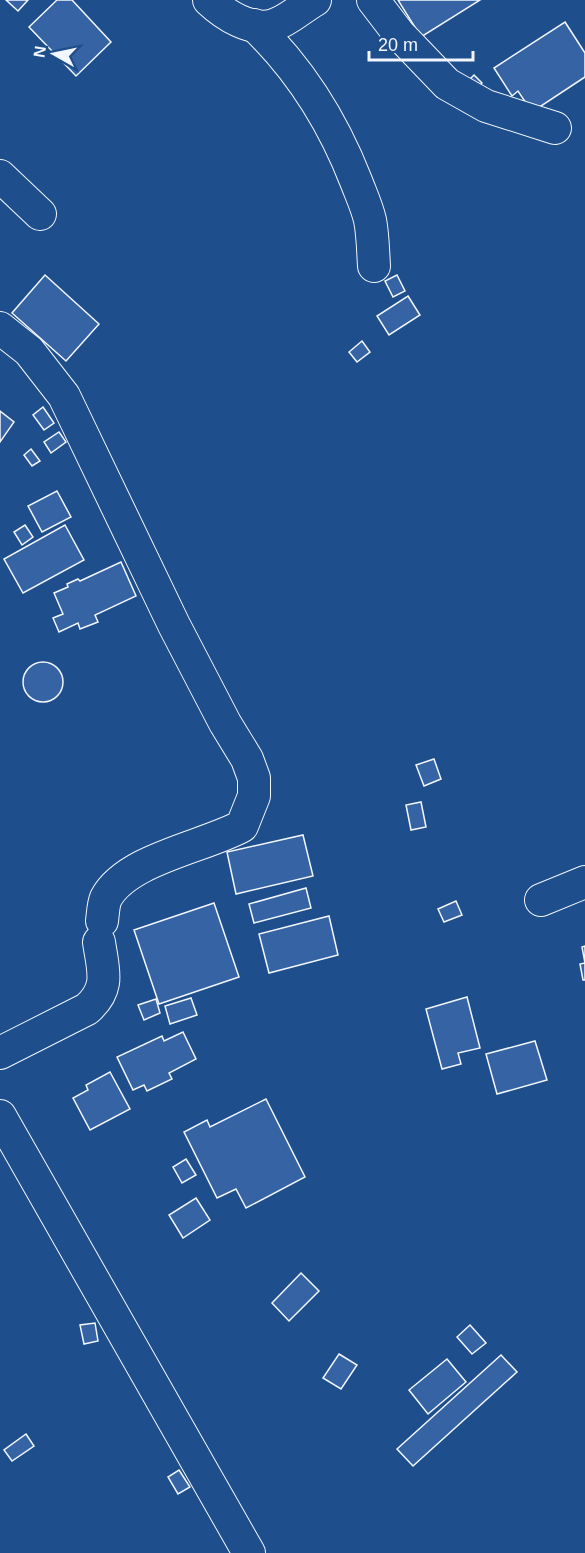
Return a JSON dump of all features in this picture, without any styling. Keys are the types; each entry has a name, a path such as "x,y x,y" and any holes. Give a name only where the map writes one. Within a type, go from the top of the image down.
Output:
{"street":[{"path":"209,0 245,24 272,26 315,0"},
{"path":"373,0 399,34 447,84 486,106 555,128"},
{"path":"254,25 273,43 313,94 336,137 351,169 369,219 374,266"},
{"path":"0,176 40,213"},
{"path":"0,328 29,351 64,396 174,626 225,723 247,759 254,778 254,796 242,826 225,836 150,862 128,874 113,888 105,900 100,932 105,982 96,1001 87,1009 0,1053"},
{"path":"541,900 585,882"},
{"path":"0,1116 249,1553"}],"building":[{"path":"6,0 28,0 18,11"},
{"path":"57,0 72,0 111,42 76,76 29,27"},
{"path":"398,0 480,0 421,37"},
{"path":"565,22 585,53 585,77 532,112 518,91 512,96 494,68"},
{"path":"474,75 482,83 473,92 465,84"},
{"path":"45,275 99,324 66,361 12,313"},
{"path":"397,275 405,291 393,297 385,281"},
{"path":"408,296 420,315 389,335 377,316"},
{"path":"362,341 370,352 357,362 349,352"},
{"path":"43,407 54,423 44,430 33,415"},
{"path":"0,411 14,422 0,442"},
{"path":"59,432 66,442 51,453 44,442"},
{"path":"31,449 40,461 32,466 24,455"},
{"path":"57,491 71,517 42,532 28,506"},
{"path":"25,525 33,537 22,545 14,532"},
{"path":"65,525 84,560 23,593 4,559"},
{"path":"121,562 136,596 95,615 98,622 80,629 78,623 59,632 53,618 63,614 54,593 68,587 67,584 78,579 80,581"},
{"path":"43,662 57,668 63,682 57,696 43,702 29,696 23,682 29,668"},
{"path":"434,759 441,779 424,786 416,765"},
{"path":"421,802 426,827 411,830 406,805"},
{"path":"303,835 313,876 236,894 227,852"},
{"path":"306,888 311,908 254,923 249,904"},
{"path":"456,901 462,915 444,922 438,909"},
{"path":"214,903 239,977 159,1004 134,930"},
{"path":"329,916 338,955 269,973 259,934"},
{"path":"585,946 585,963 582,947"},
{"path":"585,963 585,980 583,980 580,964"},
{"path":"467,997 480,1048 458,1053 461,1064 442,1069 426,1009"},
{"path":"191,998 197,1015 170,1024 165,1006"},
{"path":"156,999 160,1013 144,1020 138,1005"},
{"path":"183,1032 196,1059 169,1073 172,1079 147,1091 144,1085 133,1090 117,1057 162,1036 164,1041"},
{"path":"535,1041 547,1080 497,1094 486,1054"},
{"path":"110,1072 130,1109 90,1130 73,1098 88,1090 86,1085"},
{"path":"266,1099 305,1177 246,1208 236,1189 217,1198 184,1132 207,1120 210,1127"},
{"path":"186,1159 196,1175 182,1183 173,1167"},
{"path":"196,1198 210,1220 183,1238 169,1215"},
{"path":"301,1273 319,1291 289,1321 272,1303"},
{"path":"95,1323 98,1341 84,1344 80,1325"},
{"path":"470,1325 486,1343 472,1354 457,1337"},
{"path":"339,1354 357,1365 341,1389 323,1378"},
{"path":"501,1355 517,1372 413,1466 397,1449"},
{"path":"447,1359 466,1382 428,1414 409,1390"},
{"path":"26,1434 34,1446 12,1461 4,1450"},
{"path":"179,1470 190,1487 178,1494 168,1477"}]}
